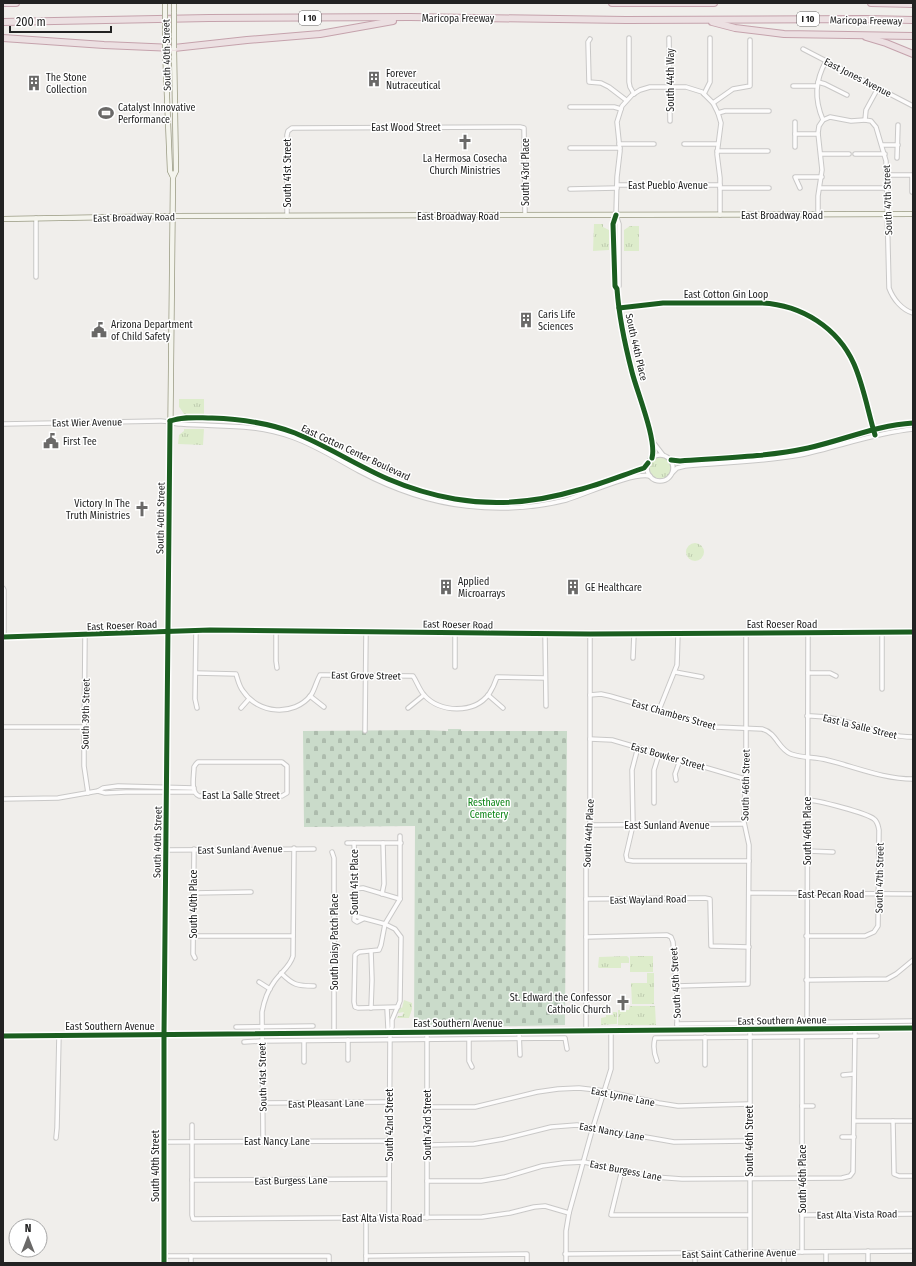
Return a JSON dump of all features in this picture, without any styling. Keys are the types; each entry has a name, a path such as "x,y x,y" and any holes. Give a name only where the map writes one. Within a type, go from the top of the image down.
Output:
{"highway":[{"path":"3,3 16,3"},
{"path":"612,3 714,3"},
{"name":"Maricopa Freeway","path":"871,3 913,4"},
{"name":"Maricopa Freeway","path":"3,22 217,18 913,20"},
{"path":"3,38 174,48 334,32 385,22 402,21 410,18"},
{"path":"703,19 734,28 784,34 913,36"},
{"path":"857,35 886,43 913,54"}],"main road":[{"name":"South 40th Street","path":"165,3 165,48 170,171 173,177"},
{"name":"South 40th Street","path":"164,1263 164,1035 170,421 173,177 176,171 174,3"},
{"name":"East Broadway Road","path":"3,219 173,216 913,214"},
{"name":"East Southern Avenue","path":"3,1036 913,1028"}],"street":[{"path":"629,38 629,84 634,94"},
{"name":"South 44th Way","path":"669,38 670,121"},
{"path":"704,94 710,82 710,38"},
{"path":"590,39 588,42 589,82 609,86 626,100 646,88 670,87 690,88 704,94 713,103 718,113 721,126 717,151 720,187 720,215"},
{"path":"713,103 733,90 750,86 750,40"},
{"name":"East Jones Avenue","path":"803,49 913,106"},
{"path":"823,120 817,104 817,84 820,72 826,61"},
{"path":"793,86 825,84 847,96"},
{"path":"818,214 822,177 818,128 823,120 832,117 848,121 865,120 866,110 878,88"},
{"name":"South 44th Place","path":"626,100 621,109 617,125 620,146 616,215 613,224 615,286 617,289 619,308 632,372 653,442 652,458"},
{"path":"570,107 614,107 621,109"},
{"path":"718,113 725,111 769,111"},
{"name":"South 47th Street","path":"865,120 870,120 875,125 887,164 889,288 891,294 901,306 905,310 913,313"},
{"path":"795,122 795,147"},
{"path":"898,125 898,158"},
{"name":"East Wood Street","path":"288,130 297,127 524,128"},
{"name":"South 43rd Place","path":"524,128 525,216"},
{"name":"South 41st Street","path":"287,216 286,135 288,130"},
{"path":"795,134 818,134"},
{"path":"570,148 654,144"},
{"path":"684,144 718,144"},
{"path":"882,145 898,145"},
{"path":"717,151 768,151"},
{"path":"821,154 849,154"},
{"path":"855,154 885,154"},
{"path":"887,175 912,175 912,192"},
{"path":"800,188 795,177 822,177"},
{"name":"East Pueblo Avenue","path":"570,189 617,187 769,188"},
{"path":"820,188 887,188"},
{"name":"South 44th Place","path":"616,215 620,224 619,286 617,289"},
{"path":"36,218 36,277"},
{"name":"East Cotton Gin Loop","path":"619,308 670,303 762,303 783,306 803,312 830,330 850,356 859,378 875,435"},
{"name":"East Cotton Center Boulevard","path":"170,421 179,418 217,418 273,426 295,433 317,443 400,484 426,493 471,501 517,501 547,498 564,494 642,469 652,458"},
{"name":"East Wier Avenue","path":"3,424 170,421"},
{"name":"East Cotton Center Boulevard","path":"170,421 179,424 239,426 275,432 293,437 315,447 381,482 405,492 442,502 469,506 511,508 547,504 578,496 635,476 650,476 655,480 663,481 670,477 673,472 682,467 784,458 810,453 875,435 913,429"},
{"path":"652,458 664,456 671,460 680,461 771,455 808,448 873,429 913,423"},
{"name":"South 44th Place","path":"653,442 664,456"},
{"path":"702,465 709,462 726,461 731,458"},
{"path":"671,460 673,472"},
{"path":"648,463 647,470 650,476"},
{"path":"3,588 3,637"},
{"path":"196,630 197,708"},
{"name":"East Roeser Road","path":"3,637 196,630 545,634 913,632"},
{"path":"276,630 277,668"},
{"path":"365,731 366,632"},
{"path":"455,667 456,633"},
{"name":"South 46th Street","path":"676,986 748,984 750,845 744,824 746,633"},
{"name":"South 46th Place","path":"806,1029 808,633"},
{"path":"882,633 882,688"},
{"path":"545,634 546,706"},
{"name":"South 44th Place","path":"586,1031 586,864 590,825 590,634"},
{"path":"633,658 634,634"},
{"path":"659,710 675,672 678,658 678,634"},
{"name":"South 39th Street","path":"85,635 84,766 88,793"},
{"path":"675,672 702,677"},
{"path":"196,673 236,674 239,684 249,698 258,705 272,710 288,709 301,704 310,696 324,707"},
{"path":"808,673 830,673 836,676"},
{"name":"East Grove Street","path":"310,696 320,675 413,676 424,694 432,702 444,708 458,709 472,706 481,701 494,686 497,677 545,678"},
{"path":"408,708 424,694"},
{"path":"488,694 503,708"},
{"name":"East Chambers Street","path":"590,694 610,696 716,727 762,728 768,730 774,735 783,749 789,754 826,760 883,776 898,779 913,779"},
{"path":"241,708 249,698"},
{"name":"East la Salle Street","path":"807,716 826,716 885,733 903,737 913,737"},
{"path":"3,727 84,727"},
{"name":"East Bowker Street","path":"590,739 612,740 745,779"},
{"path":"638,747 632,770 633,825 626,855 627,860 633,862 749,861"},
{"path":"654,803 654,770 659,754"},
{"path":"676,780 675,774 680,760"},
{"name":"East La Salle Street","path":"3,799 58,798 118,786 185,790 195,792 199,796 285,795 288,790 287,766 282,762 198,762 194,767 195,792"},
{"name":"South 47th Street","path":"806,936 865,936 874,932 878,926 879,830 878,824 869,816 822,802 807,800"},
{"name":"East Sunland Avenue","path":"590,825 744,824"},
{"path":"398,1007 355,1007 354,957 357,952 379,950 384,924 400,899 400,836"},
{"path":"347,843 401,843"},
{"name":"South 41st Place","path":"354,843 355,922 363,919"},
{"path":"382,894 384,884 383,843"},
{"name":"South 41st Street","path":"263,1141 263,1006 270,989 292,959 294,848"},
{"name":"South 40th Place","path":"194,849 193,954 195,958"},
{"name":"East Sunland Avenue","path":"166,850 314,849"},
{"path":"807,851 833,852"},
{"name":"South Daisy Patch Place","path":"332,852 334,858 334,1033"},
{"path":"355,889 363,888 400,899"},
{"path":"193,893 251,892"},
{"name":"East Pecan Road","path":"749,893 913,894"},
{"name":"East Wayland Road","path":"586,899 710,899 711,946 749,947"},
{"path":"355,916 384,924"},
{"name":"South 42nd Street","path":"384,924 395,929 401,937 400,999 392,1020"},
{"path":"193,936 293,936"},
{"name":"South 45th Street","path":"586,936 671,936 673,942 676,986 677,1030"},
{"path":"371,951 371,1008"},
{"path":"806,980 887,979 896,974 913,960"},
{"path":"281,974 295,984 314,986"},
{"path":"259,982 270,989"},
{"name":"South 42nd Street","path":"389,1008 392,1020 390,1033 389,1217"},
{"name":"South 42nd Street","path":"389,1008 388,1028 390,1033"},
{"name":"East Southern Avenue","path":"677,1024 913,1021"},
{"path":"236,1027 312,1026"},
{"path":"842,1137 854,1137 854,1029"},
{"name":"South 46th Street","path":"750,1030 750,1253"},
{"path":"566,1263 566,1231 569,1213 611,1069 611,1031"},
{"name":"South 43rd Street","path":"427,1032 427,1218"},
{"path":"520,1032 520,1055"},
{"path":"56,1138 59,1036"},
{"name":"East Southern Avenue","path":"657,1062 655,1055 655,1038 877,1036"},
{"path":"705,1037 705,1065"},
{"name":"South 46th Place","path":"802,1037 802,1252"},
{"name":"East Southern Avenue","path":"244,1042 565,1038 567,1049"},
{"path":"468,1039 469,1061 472,1067"},
{"path":"348,1040 348,1060"},
{"path":"304,1041 304,1062"},
{"path":"843,1075 854,1074"},
{"name":"East Lynne Lane","path":"427,1107 475,1107 558,1088 605,1090 678,1106 750,1104"},
{"name":"East Pleasant Lane","path":"263,1103 390,1102"},
{"path":"802,1106 813,1106"},
{"path":"893,1121 894,1174 899,1176 913,1176"},
{"path":"854,1122 913,1121"},
{"name":"East Nancy Lane","path":"427,1144 474,1144 503,1139 551,1127 577,1124 674,1142 750,1141"},
{"path":"192,1125 192,1180"},
{"name":"East Burgess Lane","path":"427,1181 481,1181 505,1177 542,1166 564,1162 584,1162 655,1177 675,1179 842,1178 850,1176 853,1172 854,1137"},
{"name":"East Nancy Lane","path":"164,1142 389,1141"},
{"path":"622,1170 611,1215 750,1215"},
{"name":"East Burgess Lane","path":"192,1180 389,1179"},
{"name":"East Alta Vista Road","path":"192,1180 193,1220 482,1217 545,1206 569,1213"},
{"name":"East Alta Vista Road","path":"802,1215 913,1214"},
{"path":"366,1218 366,1263"},
{"path":"868,1251 868,1263"},
{"name":"East Saint Catherine Avenue","path":"566,1254 913,1251"},
{"path":"826,1252 826,1263"},
{"path":"695,1253 695,1263"},
{"path":"784,1253 784,1263"},
{"path":"366,1256 527,1254 527,1263"},
{"path":"164,1256 329,1256 329,1263"},
{"path":"191,1256 191,1263"}],"green space":[{"path":"594,224 603,224 603,227 609,230 609,250 593,251"},
{"path":"630,226 639,226 639,251 624,251 624,230"},
{"path":"179,399 204,399 204,414 184,414 179,407"},
{"path":"184,429 204,429 203,445 178,444 179,435 184,431"},
{"path":"660,457 668,460 671,468 668,476 660,479 652,476 649,468 652,460"},
{"path":"695,543 701,546 704,552 701,558 695,561 689,558 686,552 689,546"},
{"name":"Resthaven Cemetery","path":"448,729 461,729 461,731 567,731 565,1025 414,1028 415,826 304,827 303,731 448,731"},
{"path":"627,956 629,958 629,963 621,963 621,968 598,967 599,957"},
{"path":"630,956 653,956 653,972 630,972"},
{"path":"647,973 654,973 654,1004 632,1004 631,983 647,983"},
{"path":"404,1000 412,1003 409,1018 397,1018 398,1016 402,1016 404,1012 398,1013 400,1007 402,1008"},
{"path":"630,1006 655,1006 656,1025 618,1025 618,1010 629,1010"},
{"path":"613,1012 617,1012 617,1024 601,1025 601,1018 606,1017 606,1015 613,1015"}],"cycle path":[{"path":"616,215 613,224 615,286 617,289 629,362 652,440 652,458"},
{"path":"619,308 663,303 762,303 791,308 804,314 828,329 847,351 861,382 875,435"},
{"path":"170,421 186,418 223,419 254,422 275,427 307,438 376,474 396,482 421,491 470,501 517,502 563,494 608,481 644,468 648,463"},
{"path":"164,1263 164,1035 170,421"},
{"path":"671,460 680,461 728,458 792,451 821,445 860,433 900,424 913,423"},
{"path":"3,637 210,630 590,634 913,632"},
{"path":"3,1036 913,1028"}],"place":[{"name":"Forever Nutraceutical","path":"374,79"},
{"name":"The Stone Collection","path":"34,83"},
{"name":"Catalyst Innovative Performance","path":"106,113"},
{"name":"La Hermosa Cosecha Church Ministries","path":"465,142"},
{"name":"Caris Life Sciences","path":"526,320"},
{"name":"Arizona Department of Child Safety","path":"99,330"},
{"name":"First Tee","path":"51,441"},
{"name":"Victory In The Truth Ministries","path":"142,509"},
{"name":"Applied Microarrays","path":"446,587"},
{"name":"GE Healthcare","path":"573,587"},
{"name":"St. Edward the Confessor Catholic Church","path":"623,1003"}]}
